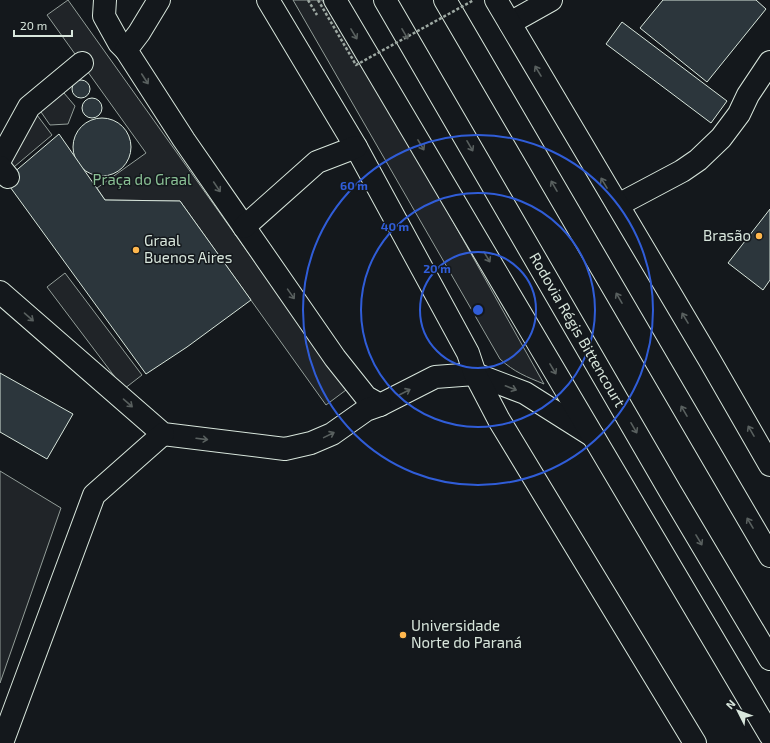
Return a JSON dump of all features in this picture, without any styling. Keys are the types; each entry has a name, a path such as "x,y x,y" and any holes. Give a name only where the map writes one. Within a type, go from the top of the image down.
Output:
{"main road":[{"path":"105,0 104,16 119,43 126,50 184,140 335,358 366,397 380,405"},
{"path":"126,50 139,33 159,0"},
{"path":"268,0 356,147 468,353 475,374 498,420 695,743"},
{"path":"335,0 770,735"},
{"name":"Rodovia Régis Bittencourt","path":"385,0 670,491 770,659"},
{"path":"445,0 770,556"},
{"path":"496,0 770,465"},
{"path":"510,23 540,3"},
{"path":"618,205 682,172 698,160 721,138 739,114 748,95 770,62"},
{"path":"3,168 29,107 82,63"},
{"path":"244,227 317,162 356,147"},
{"path":"0,292 163,434 285,449 311,443 332,434 366,410 380,405 435,377 475,374 525,393 593,436"},
{"path":"2,743 94,495 163,434"}],"path":[{"path":"318,0 356,65 474,0"}],"green space":[{"name":"Praça do Graal","path":"68,0 346,390 326,405 180,201 105,200 97,188 146,153 47,15"},
{"path":"293,0 322,0 428,177 544,384 516,371 500,359"},
{"path":"64,93 75,106 68,124 50,125 41,112 46,94"},
{"path":"31,107 52,135 8,172 1,161"},
{"path":"65,273 142,375 124,389 47,287"},
{"path":"0,471 61,508 0,683"}],"building":[{"path":"663,0 756,0 766,9 707,82 640,28"},
{"path":"622,22 727,101 711,123 606,44"},
{"path":"77,80 85,80 90,85 88,96 85,98 77,98 72,93 72,85"},
{"path":"92,98 99,101 102,108 99,115 92,118 85,115 82,108 85,101"},
{"path":"102,118 118,123 126,131 131,147 126,163 118,171 102,176 86,171 78,163 73,147 78,131 86,123"},
{"name":"Graal Buenos Aires","path":"59,134 105,200 180,201 251,300 187,347 146,374 5,180"},
{"name":"Brasão","path":"770,209 770,280 763,290 728,263"},
{"path":"0,373 73,414 47,459 0,432"}],"place":[{"name":"Brasão","path":"759,236"},
{"name":"Graal Buenos Aires","path":"136,250"},
{"name":"Universidade Norte do Paraná","path":"403,635"}]}
